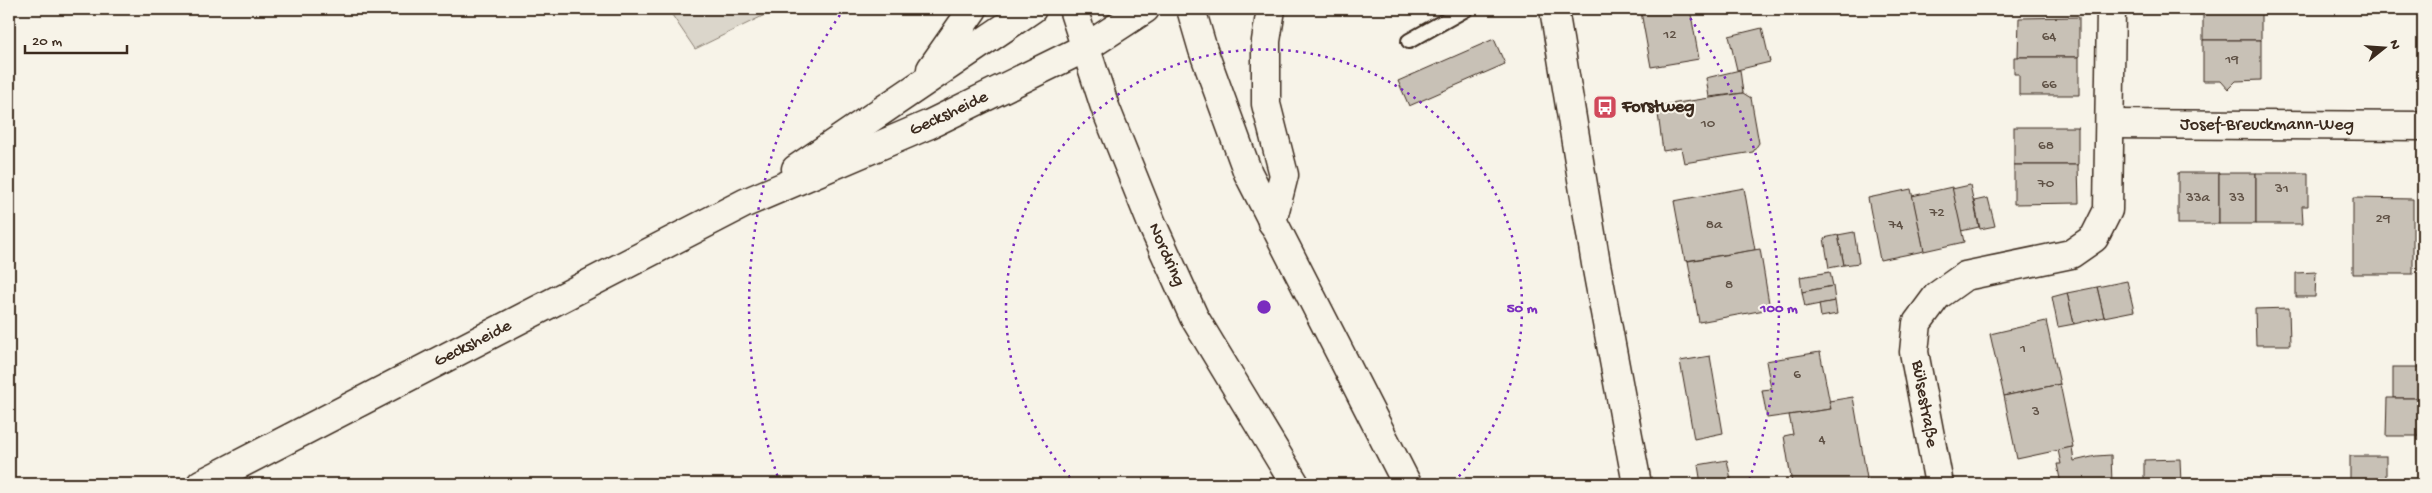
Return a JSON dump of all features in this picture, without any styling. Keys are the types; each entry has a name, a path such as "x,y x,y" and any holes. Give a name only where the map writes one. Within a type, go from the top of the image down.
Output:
{"street":[{"path":"922,82 973,9"},
{"name":"Gecksheide","path":"745,203 1032,9"},
{"name":"Nordring","path":"1073,9 1105,107 1152,224 1194,317 1295,484"},
{"name":"Gecksheide","path":"202,484 745,203 930,124 1085,48 1145,9"},
{"path":"1192,9 1203,50 1248,173 1407,484"},
{"path":"1271,9 1266,41 1266,104 1284,175 1272,222"},
{"path":"1554,9 1596,264 1637,484"},
{"path":"2110,9 2110,124"},
{"name":"Josef-Breuckmann-Weg","path":"2110,124 2423,126"},
{"name":"Bülsestraße","path":"1939,484 1914,352 1917,323 1937,296 1965,276 2071,254 2094,238 2108,210 2110,124"}],"lane":[{"path":"1409,41 1466,9"}],"shaded area":[{"path":"668,9 777,9 695,49"}],"building":[{"path":"1621,9 1658,9 1622,15"},
{"path":"1658,9 1690,9 1699,59 1651,67 1641,12"},
{"path":"2203,9 2261,9 2261,40 2203,40"},
{"path":"2079,17 2079,57 2018,57 2019,18"},
{"path":"1762,28 1770,62 1737,70 1729,36"},
{"path":"1494,39 1505,64 1409,106 1398,81"},
{"path":"2203,40 2261,40 2261,80 2236,81 2228,89 2221,81 2203,81"},
{"path":"2014,57 2079,57 2079,95 2019,95 2019,74 2014,74"},
{"path":"1740,70 1743,93 1709,97 1706,78"},
{"path":"1743,93 1751,98 1759,143 1753,152 1684,163 1681,148 1663,151 1657,106"},
{"path":"2014,127 2078,127 2078,165 2014,165"},
{"path":"2014,165 2078,165 2079,203 2014,204"},
{"path":"2178,173 2219,173 2219,224 2178,224"},
{"path":"2219,173 2256,173 2256,224 2219,224"},
{"path":"2256,173 2308,173 2308,206 2302,206 2303,224 2256,224"},
{"path":"1970,185 1979,227 1961,231 1952,189"},
{"path":"1952,187 1964,242 1924,251 1912,196"},
{"path":"1744,188 1755,250 1685,261 1674,201"},
{"path":"1911,189 1924,251 1880,260 1868,198"},
{"path":"1988,198 1995,226 1980,229 1974,201"},
{"path":"2353,198 2413,199 2413,274 2353,274"},
{"path":"1854,232 1859,263 1844,265 1838,235"},
{"path":"1838,235 1844,265 1829,268 1824,238"},
{"path":"1760,249 1770,309 1699,322 1688,261"},
{"path":"1830,272 1833,286 1802,292 1800,277"},
{"path":"2316,272 2315,297 2296,297 2296,273"},
{"path":"2127,281 2134,311 2104,317 2097,287"},
{"path":"1833,286 1835,301 1805,307 1802,292"},
{"path":"2097,287 2104,317 2074,324 2067,293"},
{"path":"2067,293 2074,324 2058,327 2052,297"},
{"path":"1835,301 1837,314 1821,317 1819,304"},
{"path":"2289,308 2290,345 2256,345 2255,309"},
{"path":"2046,321 2060,384 2004,396 1990,334"},
{"path":"1820,352 1831,409 1767,418 1762,390 1771,389 1766,361"},
{"path":"1710,356 1723,433 1694,439 1680,361"},
{"path":"2393,367 2423,367 2423,398 2393,398"},
{"path":"2060,384 2073,447 2017,459 2004,396"},
{"path":"1853,397 1868,484 1792,484 1784,436 1793,434 1789,415 1831,409 1829,401"},
{"path":"2387,398 2423,398 2423,436 2386,436"},
{"path":"2072,447 2074,461 2111,455 2112,484 2061,484 2057,464 2061,464 2058,450"},
{"path":"2350,456 2386,456 2386,484 2350,484"},
{"path":"2180,459 2181,484 2144,484 2144,460"},
{"path":"1727,460 1732,484 1701,484 1698,465"},
{"path":"2268,482 2310,482 2310,484 2268,484"},
{"path":"2248,483 2248,484 2206,484"}],"place":[{"name":"Forstweg","path":"1605,107"}]}
